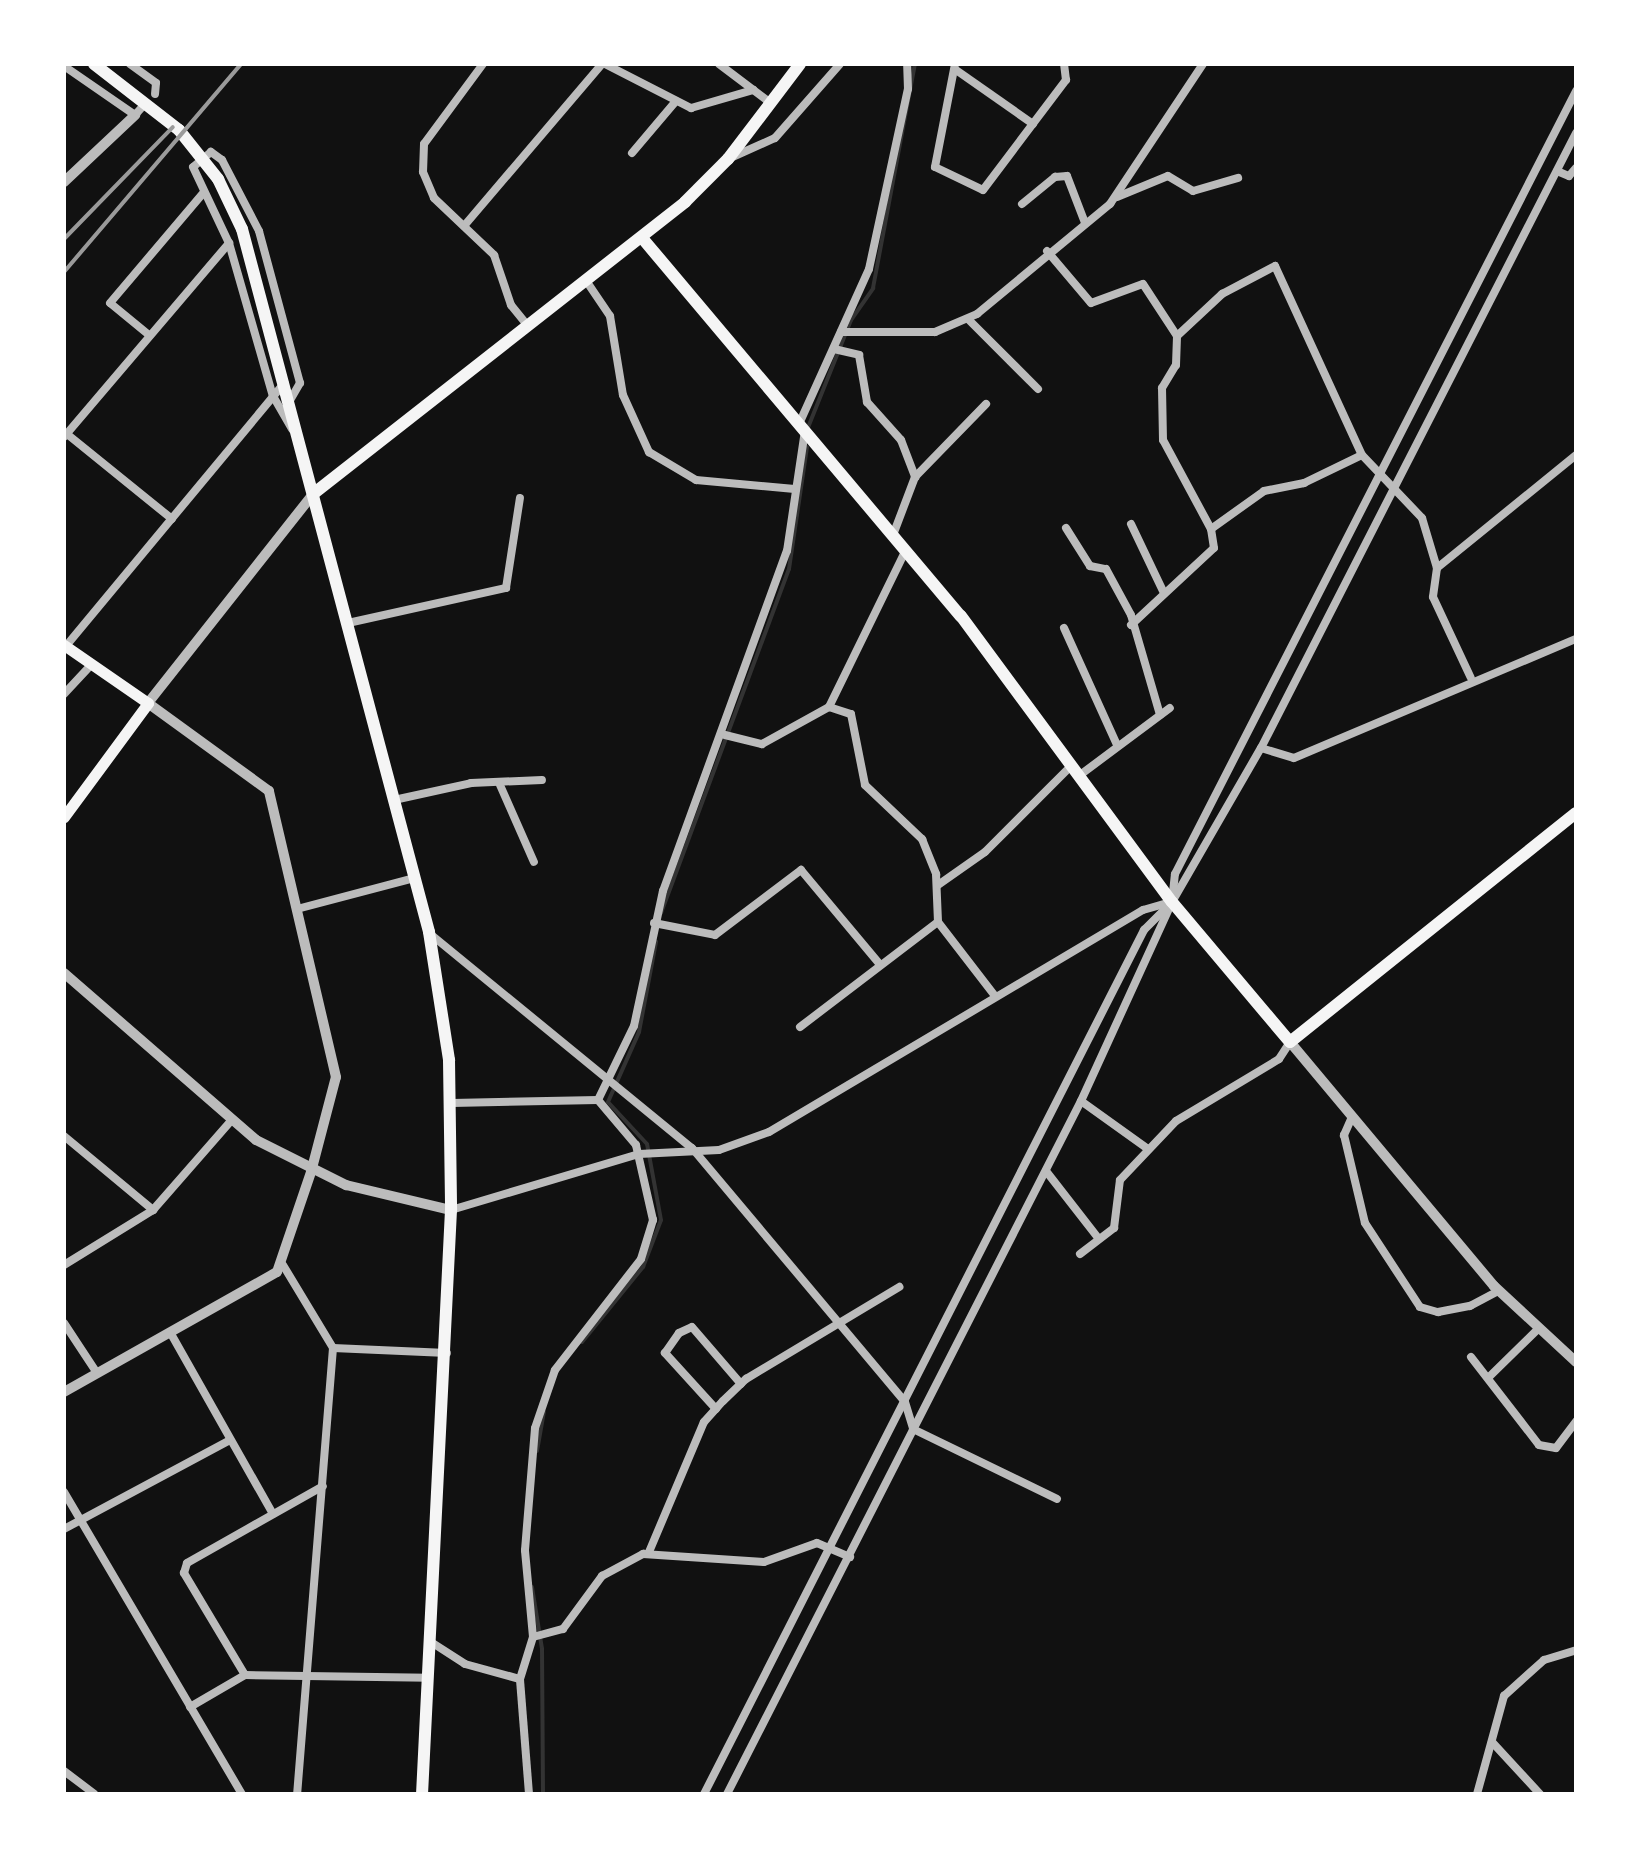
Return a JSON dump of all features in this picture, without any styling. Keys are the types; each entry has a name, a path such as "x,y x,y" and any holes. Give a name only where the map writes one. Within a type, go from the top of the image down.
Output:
{"main road":[{"path":"94,64 156,107 213,171 245,239 429,932 452,1103 447,1353 422,1794"},
{"path":"313,494 643,239 728,159 800,64"},
{"path":"643,239 906,550 1076,770 1172,902 1290,1042 1576,813"},
{"path":"64,817 148,703 65,646"}],"street":[{"path":"130,64 156,83 155,94"},
{"path":"483,64 424,144 427,189 494,255 511,305 528,326"},
{"path":"464,226 604,64 676,101 699,108 753,90"},
{"path":"719,64 772,104"},
{"path":"728,159 775,138 840,64"},
{"path":"598,1100 634,1026 654,923 725,735 787,551 802,427 869,269 908,89 907,64"},
{"path":"1033,124 956,67 935,167 983,190 1033,124 1066,80 1064,64"},
{"path":"64,66 139,110 68,171 64,182"},
{"path":"1117,197 1200,66"},
{"path":"704,1794 1144,930 1172,902 1175,874 1576,91"},
{"path":"632,153 676,101"},
{"path":"727,1794 1081,1101 1172,902 1261,748 1576,133"},
{"path":"288,402 300,383 275,284 246,200 211,152 193,167 229,243 273,396 298,439"},
{"path":"1557,171 1569,176 1576,168"},
{"path":"1022,204 1055,177 1067,176 1085,223"},
{"path":"841,332 935,332 968,319 1047,251 1117,197 1168,176 1193,191 1238,178"},
{"path":"149,335 110,303 204,192"},
{"path":"172,519 65,435 229,243"},
{"path":"1047,251 1091,303 1143,284 1177,336 1176,365 1162,388 1163,440 1211,529 1206,559 1163,591 1131,625"},
{"path":"1177,336 1222,294 1275,266 1362,455 1422,518 1437,568 1433,597 1471,678"},
{"path":"587,282 610,316 623,395 649,452 696,480 795,489"},
{"path":"968,319 1038,389"},
{"path":"834,349 859,355 867,402 901,440 915,477"},
{"path":"1435,367 1451,375"},
{"path":"65,646 284,383"},
{"path":"893,535 915,477 986,404"},
{"path":"1211,529 1264,491 1304,483 1362,455"},
{"path":"1437,568 1576,455"},
{"path":"64,1392 283,1265 311,1172 336,1077 269,791 148,703 313,494"},
{"path":"348,623 506,588 520,498"},
{"path":"1131,524 1163,591"},
{"path":"1066,528 1090,566 1106,569 1131,625 1160,715"},
{"path":"725,735 762,744 829,707 906,550"},
{"path":"1064,628 1117,745"},
{"path":"1261,748 1294,758 1471,678 1576,639"},
{"path":"64,694 92,664"},
{"path":"829,707 851,714 865,785 922,839 938,885 938,922 995,996"},
{"path":"938,885 985,852 1076,770 1170,708"},
{"path":"394,800 471,783 500,785 542,780"},
{"path":"500,785 534,862"},
{"path":"654,923 715,935 801,870 878,962"},
{"path":"297,909 414,878"},
{"path":"64,973 231,1121 311,1172 451,1210 639,1154 692,1148 719,1150 769,1132 1143,910 1172,902"},
{"path":"800,1027 878,962 938,922"},
{"path":"429,932 692,1148 905,1402 913,1429 1057,1499"},
{"path":"1080,1254 1121,1217 1120,1180 1148,1149 1197,1104 1279,1059 1290,1042 1498,1291 1537,1330 1576,1362"},
{"path":"452,1103 598,1100"},
{"path":"529,1794 520,1679 533,1637 525,1550 535,1428 555,1370 651,1238 639,1154 598,1100"},
{"path":"1081,1101 1148,1149"},
{"path":"1352,1117 1344,1135 1365,1223 1420,1307 1470,1306 1498,1291"},
{"path":"64,1265 153,1210 231,1121"},
{"path":"64,1136 153,1210"},
{"path":"1046,1171 1099,1239"},
{"path":"283,1265 333,1348 297,1794"},
{"path":"649,1552 716,1409 741,1384 899,1287"},
{"path":"64,1323 97,1373"},
{"path":"716,1409 665,1353 679,1333 692,1327 741,1384"},
{"path":"1489,1377 1537,1330"},
{"path":"170,1332 273,1514"},
{"path":"333,1348 447,1353"},
{"path":"1471,1357 1549,1451 1576,1421"},
{"path":"64,1529 230,1440"},
{"path":"245,1675 184,1573 187,1563 323,1486"},
{"path":"64,1492 242,1794"},
{"path":"533,1637 563,1629 602,1576 649,1552 764,1562 817,1543 850,1557"},
{"path":"431,1642 465,1664 520,1679"},
{"path":"1477,1794 1492,1742 1495,1712 1526,1672 1576,1650"},
{"path":"190,1707 245,1675 308,1670 428,1678"},
{"path":"1492,1742 1540,1794"},
{"path":"64,1771 94,1794"}],"waterway":[{"path":"807,430 851,320 873,288 915,64"},
{"path":"661,913 789,569 807,447"},
{"path":"582,1342 643,1267 661,1220 647,1144 608,1102 639,1032 656,942"},
{"path":"537,1451 544,1412"},
{"path":"532,1587 542,1649 543,1794"}],"railway":[{"path":"64,272 241,64"},
{"path":"64,239 173,127"}]}
